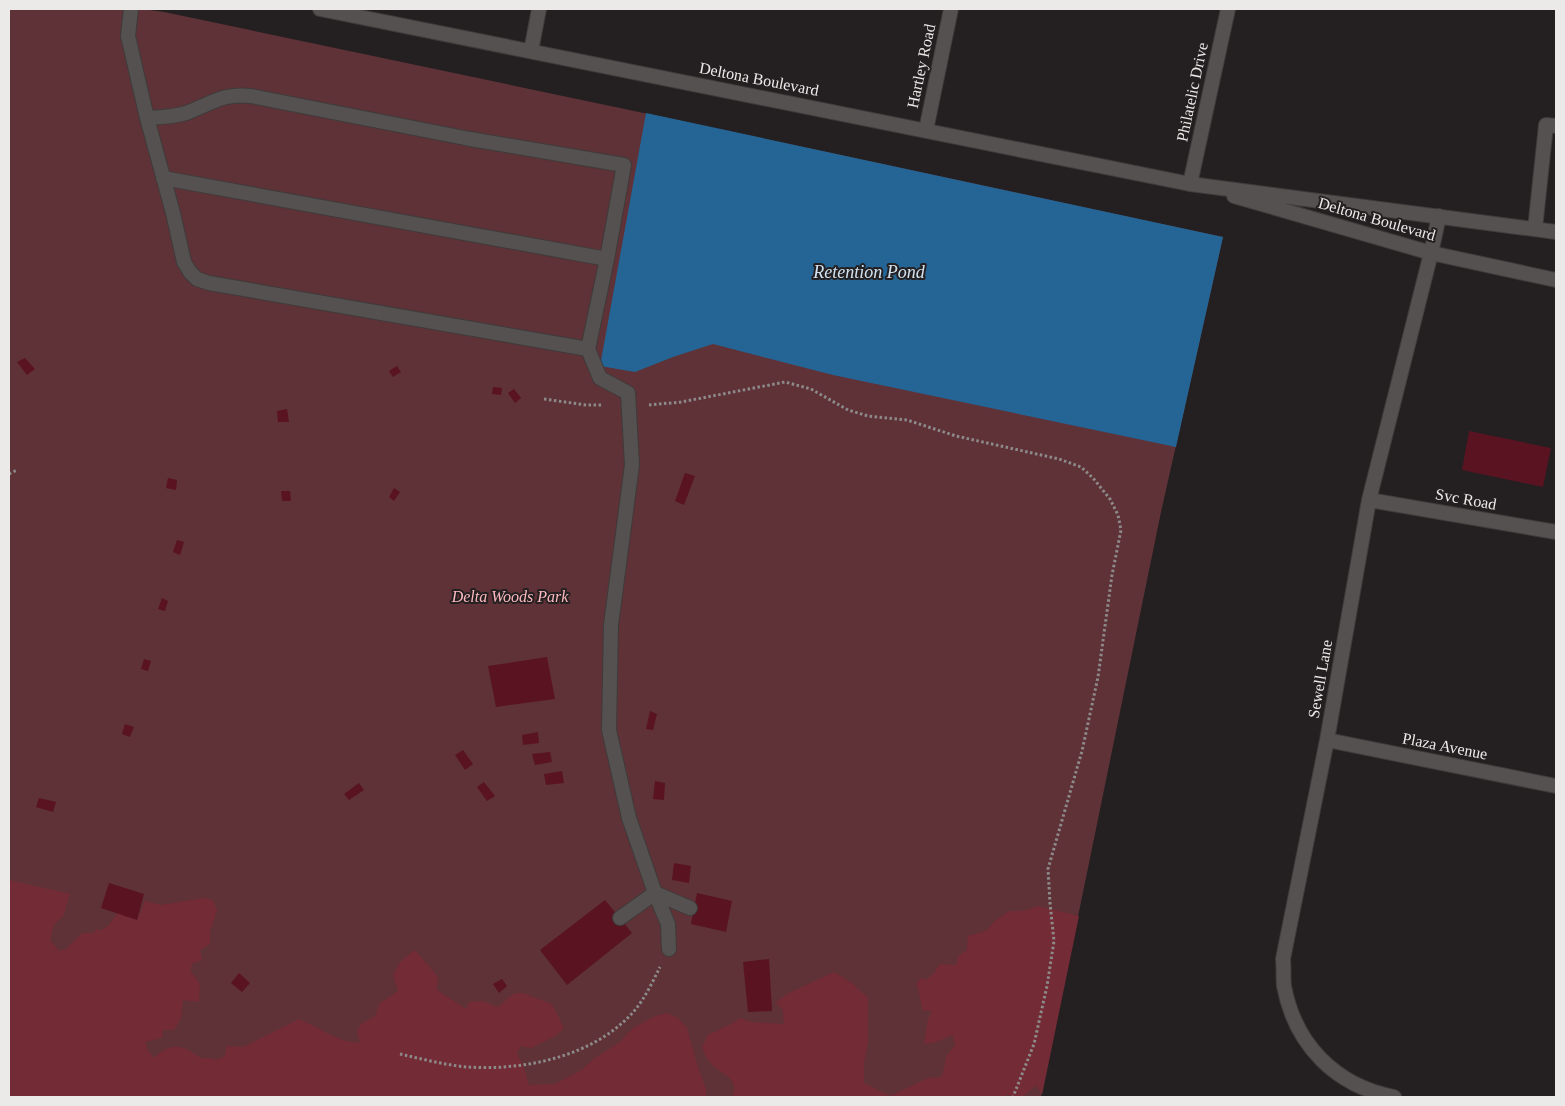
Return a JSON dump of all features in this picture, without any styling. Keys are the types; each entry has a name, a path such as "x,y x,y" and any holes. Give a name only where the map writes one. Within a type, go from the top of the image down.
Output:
{"street":[{"path":"131,9 128,36 147,118 184,262 197,279 209,283 588,349"},
{"name":"Deltona Boulevard","path":"320,9 1190,184 1556,232"},
{"path":"531,51 539,9"},
{"name":"Hartley Road","path":"926,130 951,9"},
{"name":"Philatelic Drive","path":"1190,184 1228,9"},
{"path":"147,118 185,114 220,98 236,95 251,96 470,139 624,165 588,349 600,378 628,393 629,406 632,465 611,626 608,730 629,818 668,924 669,949"},
{"path":"1535,229 1546,125 1556,126"},
{"path":"163,178 607,258"},
{"name":"Deltona Boulevard","path":"1190,184 1431,254 1556,280"},
{"name":"Sewell Lane","path":"1394,1097 1381,1095 1352,1083 1323,1062 1306,1042 1292,1015 1284,985 1283,959 1327,740 1369,500 1439,216"},
{"name":"Svc Road","path":"1369,500 1556,532"},
{"name":"Plaza Avenue","path":"1327,740 1556,786"},
{"path":"655,893 690,908"},
{"path":"620,918 655,893"}],"path":[{"path":"544,399 586,405 644,406 681,402 713,394 785,382 811,389 848,410 868,416 907,420 956,436 1059,458 1081,467 1093,478 1110,500 1118,515 1121,530 1112,575 1098,677 1082,751 1048,869 1054,941 1047,986 1034,1044 1013,1097"},
{"path":"9,474 17,470"},
{"path":"400,1054 467,1067 514,1066 550,1060 581,1049 612,1030 635,1010 654,980 669,949"}],"green space":[{"name":"Delta Woods Park","path":"9,9 142,9 164,12 1223,237 1161,512 1041,1097 9,1097"}],"shaded area":[{"path":"9,880 70,894 63,916 54,925 50,940 59,951 66,949 82,933 93,933 97,929 100,931 108,926 118,913 137,920 145,901 161,905 204,898 213,900 217,910 210,931 210,944 200,950 202,960 193,963 190,970 200,984 199,1002 183,1000 181,1018 174,1030 163,1030 162,1038 145,1042 154,1058 171,1047 180,1047 201,1058 216,1060 225,1056 227,1046 243,1047 299,1019 338,1038 346,1041 360,1042 357,1032 361,1024 375,1016 380,1003 398,991 393,975 400,962 415,950 438,977 437,990 466,1009 469,1002 482,1001 498,1007 513,994 522,993 552,1004 564,1028 557,1035 531,1048 521,1046 517,1053 529,1085 555,1084 583,1069 592,1060 620,1042 633,1028 653,1017 666,1013 678,1018 687,1028 706,1089 706,1097 9,1097"},
{"path":"1038,906 1079,916 1042,1095 1036,1085 1022,1097 1012,1097 1007,1094 1005,1097 732,1097 734,1084 728,1076 713,1066 704,1053 702,1047 708,1035 740,1018 751,1022 784,1024 783,1011 776,1002 787,994 834,972 852,983 868,998 868,1043 864,1063 864,1083 890,1096 928,1078 942,1077 947,1055 955,1045 953,1035 934,1043 924,1044 928,1019 932,1011 922,1010 916,984 921,978 926,980 940,964 956,965 958,956 967,950 968,936 986,931 996,920 1009,911 1023,911"}],"water":[{"name":"Retention Pond","path":"646,113 1223,237 1176,447 833,375 713,344 635,372 600,366"}],"building":[{"path":"25,358 35,369 27,375 17,362"},
{"path":"397,366 401,372 393,377 389,371"},
{"path":"493,387 502,388 501,395 492,394"},
{"path":"514,389 521,398 515,403 508,393"},
{"path":"287,409 289,422 278,422 277,411"},
{"path":"1469,431 1551,448 1543,487 1462,470"},
{"path":"685,473 695,476 684,505 675,501"},
{"path":"168,478 177,480 176,490 166,488"},
{"path":"394,488 400,492 394,501 389,497"},
{"path":"281,491 290,491 291,501 282,501"},
{"path":"177,540 184,542 180,555 173,552"},
{"path":"162,598 168,601 165,611 158,609"},
{"path":"547,657 555,699 496,707 488,666"},
{"path":"144,659 151,661 148,671 141,669"},
{"path":"650,711 657,714 653,730 646,729"},
{"path":"125,724 134,727 130,737 122,734"},
{"path":"538,732 539,743 523,745 522,735"},
{"path":"463,750 473,764 465,770 455,755"},
{"path":"550,752 552,762 535,765 532,754"},
{"path":"562,771 564,783 546,785 544,774"},
{"path":"655,781 665,783 664,800 653,799"},
{"path":"484,782 495,796 487,801 477,787"},
{"path":"359,783 364,790 349,800 344,794"},
{"path":"39,798 56,802 53,812 36,807"},
{"path":"674,863 691,866 689,883 672,880"},
{"path":"109,883 144,894 137,920 101,908"},
{"path":"697,893 732,901 726,932 691,924"},
{"path":"605,900 632,933 567,985 540,950"},
{"path":"769,959 772,1011 748,1012 743,962"},
{"path":"239,973 250,983 242,992 231,983"},
{"path":"502,979 507,986 499,993 493,984"}]}
